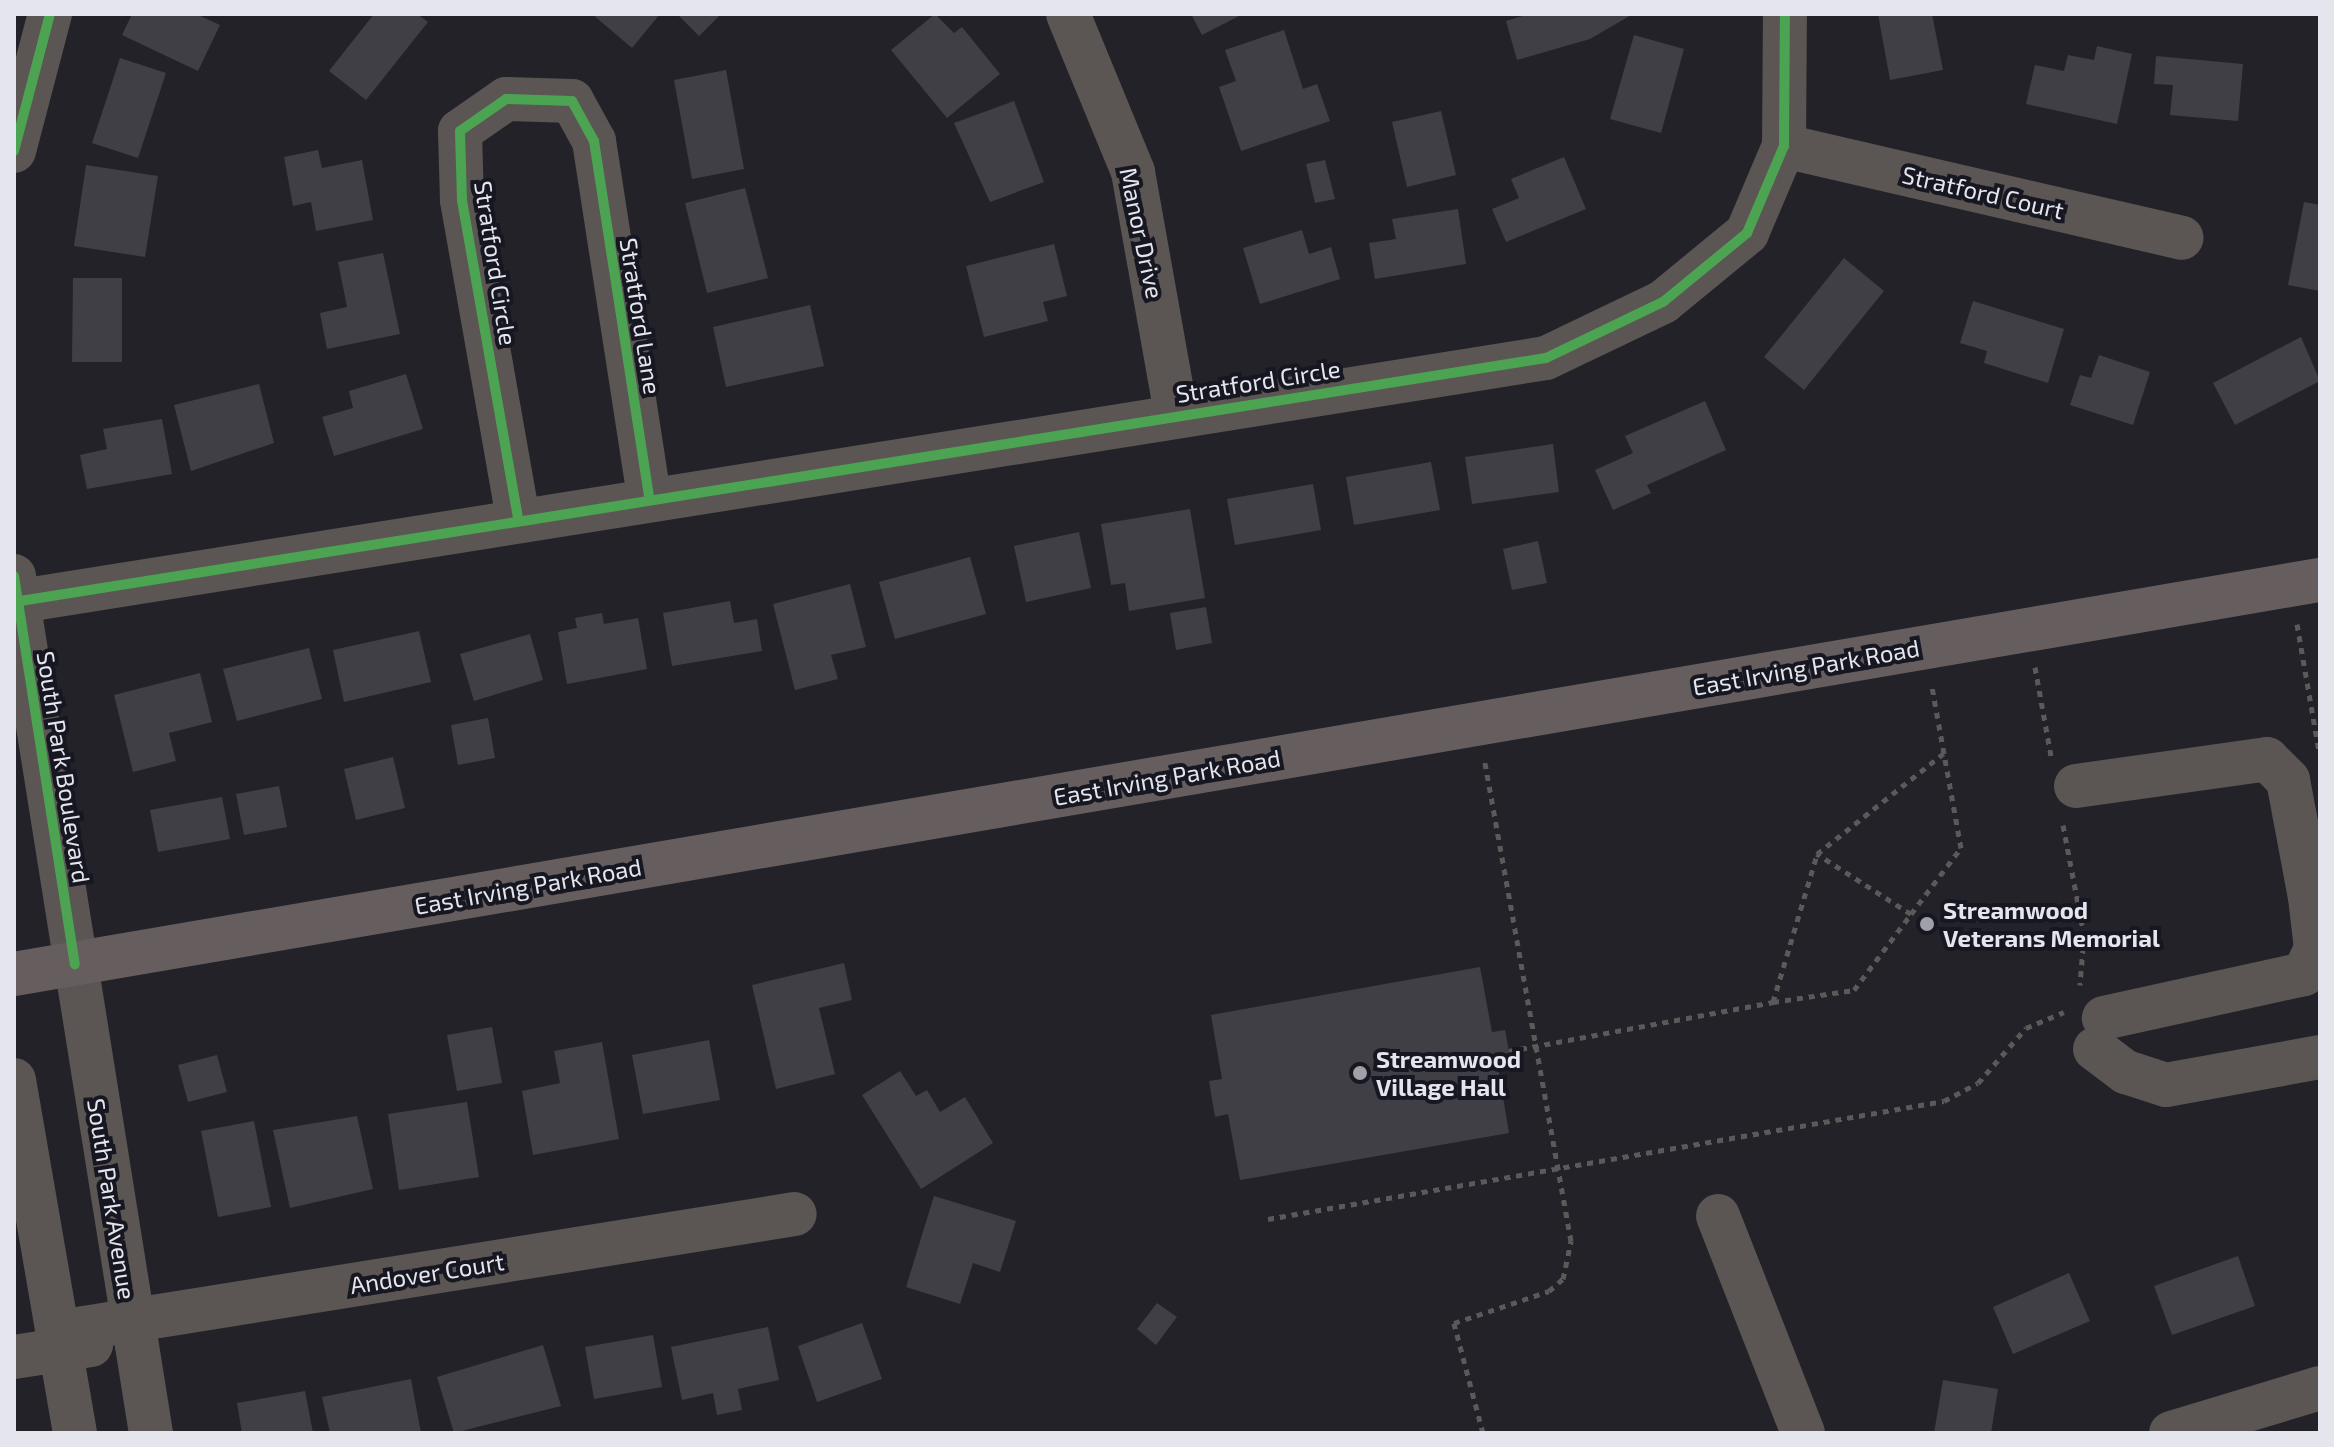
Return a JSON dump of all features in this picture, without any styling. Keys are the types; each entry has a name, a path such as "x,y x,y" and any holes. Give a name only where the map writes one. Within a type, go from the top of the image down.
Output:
{"main road":[{"name":"East Irving Park Road","path":"14,974 2305,583"}],"street":[{"name":"Manor Drive","path":"1068,14 1133,172 1176,414"},
{"name":"Stratford Circle","path":"15,593 1546,358 1663,302 1747,233 1784,146 1785,14"},
{"path":"14,151 34,32"},
{"name":"Stratford Circle","path":"518,518 462,200 460,131 506,99 572,101 594,141"},
{"name":"Stratford Lane","path":"594,141 649,496"},
{"name":"Stratford Court","path":"1784,146 2182,238"},
{"name":"South Park Boulevard","path":"15,593 75,964"},
{"path":"2063,785 2267,759 2288,780 2310,897 2316,949 2304,974 2087,1017 2126,1072 2166,1085 2320,1057"},
{"name":"South Park Avenue","path":"75,964 151,1433"},
{"path":"14,1080 30,1252 60,1341 75,1433"},
{"name":"Andover Court","path":"14,1357 60,1341 795,1214"},
{"path":"1718,1216 1803,1433"},
{"path":"2171,1433 2320,1388"}],"path":[{"path":"2305,583 2320,757"},
{"path":"1268,1219 1944,1101 1978,1083 2026,1028 2087,1017 2084,935 2063,785 2028,629"},
{"path":"1509,1051 1854,990 1961,848 1925,647"},
{"path":"1478,724 1571,1241 1563,1279 1526,1300 1454,1323 1483,1433"},
{"path":"1773,1002 1817,854 1944,753"},
{"path":"1817,854 1911,914"}],"building":[{"path":"132,14 196,14 220,25 198,71 122,35"},
{"path":"374,14 417,14 428,22 366,100 329,71"},
{"path":"592,14 660,14 632,48"},
{"path":"677,14 721,14 699,36"},
{"path":"935,14 954,33 962,27 1000,74 947,118 891,50"},
{"path":"1191,14 1243,14 1202,35"},
{"path":"1529,14 1633,14 1590,39 1517,60 1506,21"},
{"path":"1878,14 1932,14 1943,70 1890,80"},
{"path":"1284,30 1303,89 1317,84 1330,121 1241,151 1219,87 1236,81 1225,50"},
{"path":"1634,35 1684,49 1661,133 1610,119"},
{"path":"2097,46 2132,54 2117,124 2026,104 2035,65 2064,71 2068,55 2094,60"},
{"path":"2156,56 2243,64 2238,121 2170,115 2173,85 2154,84"},
{"path":"120,58 166,73 138,158 92,143"},
{"path":"726,70 744,169 692,179 674,80"},
{"path":"1014,101 1044,182 990,202 954,123"},
{"path":"1441,111 1456,175 1407,187 1392,122"},
{"path":"318,150 322,168 362,160 373,220 316,231 311,202 293,206 284,157"},
{"path":"1564,157 1586,209 1506,242 1492,209 1519,198 1511,179"},
{"path":"1325,160 1335,199 1315,203 1306,164"},
{"path":"86,165 158,176 145,257 74,246"},
{"path":"745,188 768,278 707,293 685,203"},
{"path":"2304,202 2320,205 2320,291 2288,285"},
{"path":"1458,209 1466,264 1375,279 1369,243 1396,239 1392,219"},
{"path":"1302,230 1309,254 1331,247 1340,279 1260,304 1243,248"},
{"path":"1054,244 1067,296 1043,302 1048,321 984,337 966,266"},
{"path":"383,253 400,334 327,349 320,313 347,307 338,262"},
{"path":"1844,258 1884,291 1804,390 1764,357"},
{"path":"73,278 122,278 122,362 72,362"},
{"path":"1973,301 2064,329 2048,383 1984,363 1987,351 1960,343"},
{"path":"810,305 824,366 726,387 713,327"},
{"path":"2301,337 2320,381 2235,425 2213,383"},
{"path":"2099,355 2150,372 2133,425 2070,405 2080,375 2091,378"},
{"path":"406,374 423,429 334,456 322,417 353,408 349,391"},
{"path":"259,384 274,443 191,471 174,405"},
{"path":"1705,401 1726,450 1647,485 1651,493 1613,510 1595,470 1633,453 1625,436"},
{"path":"162,419 172,474 87,489 80,455 107,449 103,429"},
{"path":"1553,444 1559,492 1472,504 1465,457"},
{"path":"1431,462 1440,510 1354,525 1346,477"},
{"path":"1313,484 1321,530 1235,545 1227,499"},
{"path":"1190,509 1205,598 1129,611 1125,583 1111,585 1101,524"},
{"path":"1079,532 1091,588 1026,602 1014,546"},
{"path":"1538,541 1547,583 1512,590 1503,549"},
{"path":"970,557 986,614 895,639 879,582"},
{"path":"850,584 866,647 831,655 838,679 795,690 773,604"},
{"path":"730,601 734,623 757,619 762,651 672,666 663,613"},
{"path":"1206,607 1212,643 1176,650 1170,613"},
{"path":"602,613 604,624 638,618 647,669 567,684 558,632 577,628 575,618"},
{"path":"419,631 431,682 344,702 333,650"},
{"path":"530,634 543,680 474,701 460,654"},
{"path":"309,648 322,699 237,721 223,669"},
{"path":"200,673 212,722 169,733 176,761 133,772 114,695"},
{"path":"488,718 495,758 458,765 451,725"},
{"path":"393,757 405,808 356,820 344,769"},
{"path":"279,786 287,827 244,835 236,794"},
{"path":"222,797 230,839 158,852 150,810"},
{"path":"844,963 852,1000 819,1008 835,1074 776,1089 752,985"},
{"name":"Streamwood Village Hall","path":"1480,967 1492,1032 1505,1030 1509,1051 1511,1065 1498,1067 1509,1133 1240,1180 1228,1114 1215,1117 1209,1081 1222,1079 1211,1015"},
{"path":"492,1027 502,1083 457,1091 447,1035"},
{"path":"709,1040 720,1100 643,1114 632,1055"},
{"path":"602,1042 619,1139 533,1155 522,1091 560,1083 554,1051"},
{"path":"217,1055 227,1092 188,1102 178,1065"},
{"path":"900,1071 916,1096 927,1090 940,1112 965,1097 993,1143 921,1189 862,1095"},
{"path":"467,1102 479,1177 399,1190 388,1114"},
{"path":"357,1116 373,1189 290,1208 273,1130"},
{"path":"254,1121 271,1207 218,1217 201,1131"},
{"path":"934,1196 1016,1221 1000,1272 973,1263 960,1304 906,1287"},
{"path":"2238,1256 2255,1306 2172,1335 2154,1286"},
{"path":"2069,1273 2090,1321 2013,1354 1993,1307"},
{"path":"1157,1303 1177,1317 1156,1345 1137,1329"},
{"path":"862,1323 882,1379 817,1402 798,1346"},
{"path":"768,1327 779,1380 738,1389 742,1410 717,1415 713,1393 682,1400 671,1347"},
{"path":"653,1335 662,1387 594,1399 585,1347"},
{"path":"543,1345 561,1406 454,1433 437,1377"},
{"path":"411,1379 421,1433 330,1433 322,1397"},
{"path":"1943,1380 1998,1389 1991,1433 1934,1433"},
{"path":"305,1391 313,1433 242,1433 237,1403"}],"cycle path":[{"path":"14,151 50,14"},
{"path":"14,602 1546,358 1663,302 1747,233 1784,146 1785,14"},
{"path":"518,518 462,200 460,131 506,99 572,101 594,141 649,496"},
{"path":"14,576 75,964"}],"place":[{"name":"Streamwood Veterans Memorial","path":"1927,924"},
{"name":"Streamwood Village Hall","path":"1360,1073"}]}
